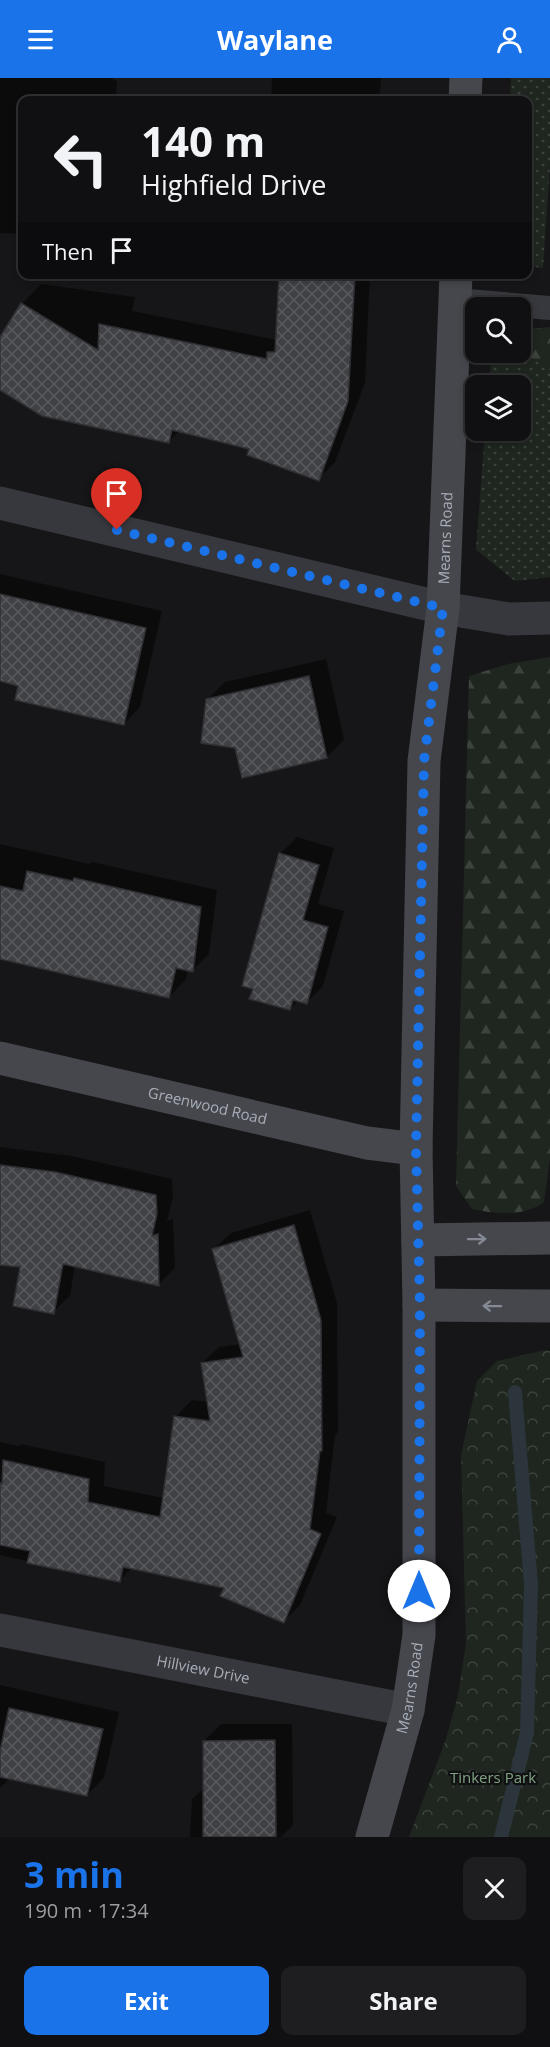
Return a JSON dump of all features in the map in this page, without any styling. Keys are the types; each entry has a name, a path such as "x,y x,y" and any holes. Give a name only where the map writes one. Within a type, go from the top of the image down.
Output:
{"street":[{"path":"465,96 466,78"},
{"name":"Mearns Road","path":"372,1837 408,1710 418,1635 420,1305 416,1149 424,761 443,608 456,287"},
{"path":"0,503 443,608 509,619 550,618"},
{"name":"Greenwood Road","path":"0,1058 367,1143 416,1149"},
{"path":"418,1240 550,1238"},
{"path":"420,1305 550,1306"},
{"name":"Hillview Drive","path":"0,1630 408,1710"}],"lane":[{"path":"456,287 550,308"}],"green space":[{"path":"511,78 550,78 550,165 543,268 532,267 532,96 510,96"},
{"path":"550,327 550,370 531,358 531,329"},
{"path":"531,358 550,370 550,577 515,581 476,550 484,441 531,441 531,375 490,375 491,363 531,363"},
{"path":"550,657 550,1158 544,1202 518,1212 490,1212 472,1209 456,1186 469,676 508,664"},
{"name":"Tinkers Park","path":"545,1350 550,1351 550,1837 409,1837 446,1739 458,1695 466,1643 461,1455 477,1381 497,1361"}],"building":[{"path":"279,279 355,279 348,401 319,481 247,455 249,449 172,430 169,443 42,416 0,390 0,337 21,303 98,350 99,324 267,359 267,352 275,352"},
{"path":"0,594 146,628 124,725 15,700 18,686 0,681"},
{"path":"309,676 327,758 242,778 235,748 201,743 206,699"},
{"path":"279,853 319,865 303,920 328,927 307,1004 293,1000 290,1010 249,999 253,989 242,986"},
{"path":"27,871 73,881 74,878 201,907 193,972 176,968 169,998 0,959 0,886 23,891"},
{"path":"0,1165 55,1172 156,1195 157,1214 152,1236 158,1234 159,1286 63,1264 54,1314 13,1306 20,1267 0,1265"},
{"path":"294,1225 321,1320 322,1451 320,1451 310,1529 321,1534 284,1623 220,1596 224,1588 123,1567 120,1582 27,1563 30,1551 0,1545 0,1483 2,1484 3,1460 89,1479 88,1502 160,1517 174,1416 210,1421 201,1363 243,1357 212,1249"},
{"path":"9,1708 103,1729 87,1796 0,1777 0,1751"},
{"path":"275,1740 276,1837 203,1837 203,1741"}],"waterway":[{"path":"501,1837 527,1733 531,1584 515,1392"}],"route":[{"path":"117,530 443,608 424,761 416,1149 420,1305 419,1591"}]}
